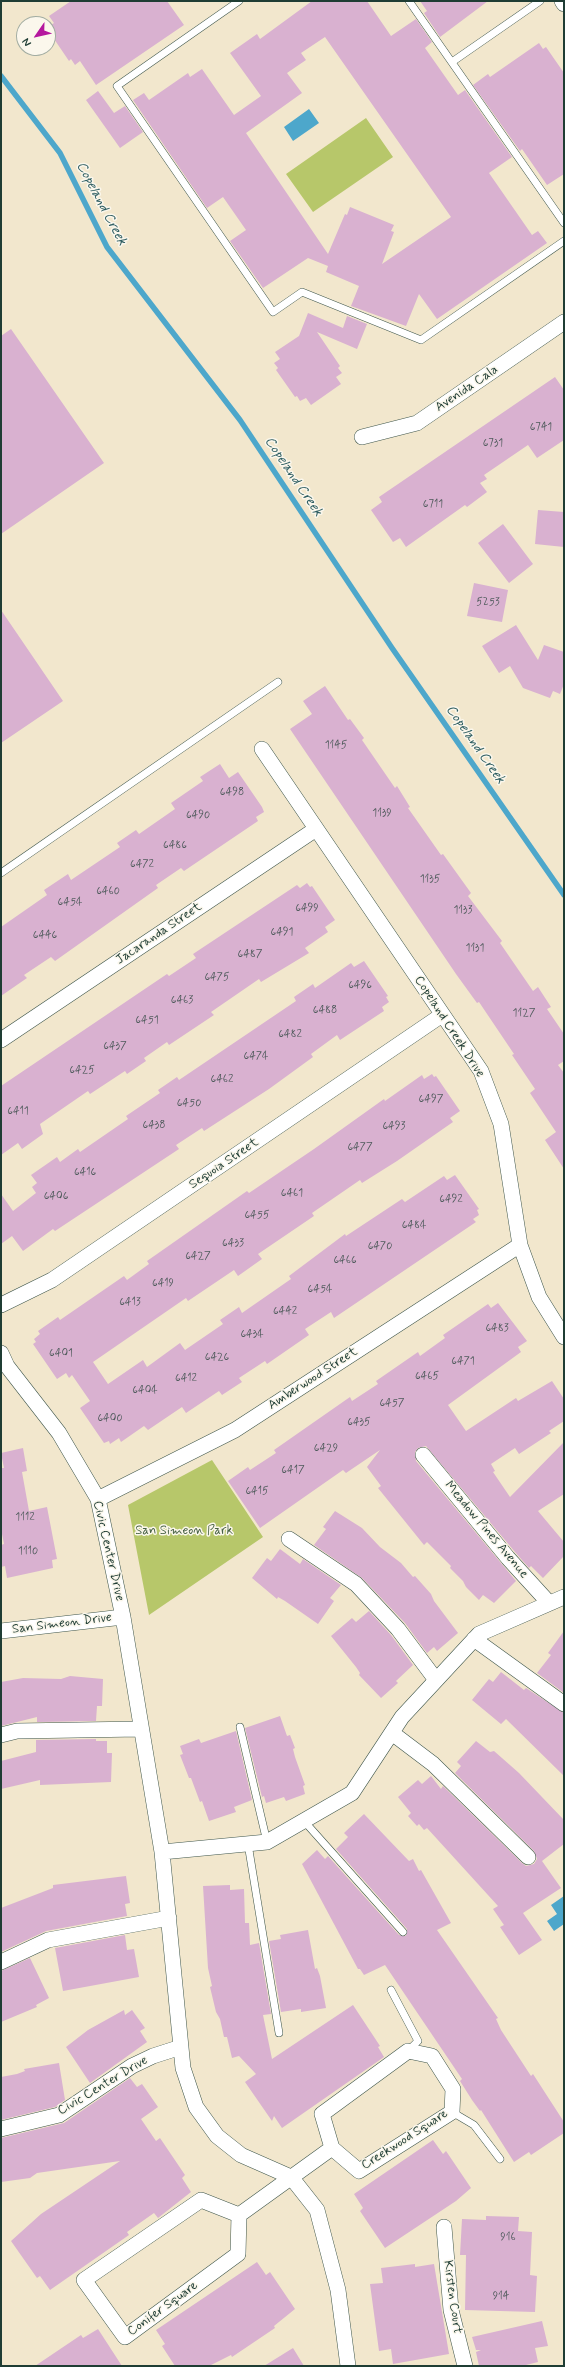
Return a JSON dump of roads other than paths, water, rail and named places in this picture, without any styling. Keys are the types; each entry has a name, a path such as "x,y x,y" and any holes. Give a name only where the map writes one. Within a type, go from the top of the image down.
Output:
{"street":[{"name":"Avenida Cala","path":"362,437 417,423 564,322"},
{"name":"Copeland Creek Drive","path":"262,749 481,1071 501,1124 520,1245 539,1297 564,1336"},
{"name":"Jacaranda Street","path":"1,1040 316,829"},
{"name":"Sequoia Street","path":"1,1305 52,1280 442,1015"},
{"name":"Amberwood Street","path":"98,1499 235,1430 520,1245"},
{"name":"Civic Center Drive","path":"1,1353 7,1366 59,1433 98,1499 123,1617 140,1729 162,1852 183,2068 196,2106 217,2136 242,2155 290,2177 317,2210 338,2290 348,2366"},
{"name":"Meadow Pines Avenue","path":"423,1455 508,1558 549,1603"},
{"path":"289,1539 356,1584 398,1629 436,1680"},
{"path":"162,1852 267,1842 352,1793 402,1717 479,1634 564,1596"},
{"name":"San Simeon Drive","path":"1,1631 123,1617"},
{"path":"474,1639 564,1704"},
{"path":"1,1735 18,1731 140,1729"},
{"path":"392,1733 433,1764 528,1857"},
{"path":"1,1962 48,1940 168,1918"},
{"name":"Civic Center Drive","path":"1,2129 59,2114 132,2066 153,2056 181,2047"},
{"path":"239,2215 332,2148 322,2114 408,2051"},
{"name":"Creekwood Square","path":"332,2148 359,2171 452,2112 453,2089 432,2056 408,2051"},
{"name":"Conifer Square","path":"201,2200 239,2215 238,2254 125,2337 84,2280 201,2200"},
{"name":"Kirsten Court","path":"444,2227 451,2310 465,2366"}],"lane":[{"path":"239,1 117,86 273,312 302,292 421,340 564,241"},
{"path":"410,1 564,223"},
{"path":"452,62 540,1"},
{"path":"1,873 278,682"},
{"path":"240,1727 267,1842"},
{"path":"304,1821 403,1932"},
{"path":"248,1844 279,2033"},
{"path":"391,1990 418,2041 408,2051"},
{"path":"452,2112 474,2125 500,2159"}],"water":[{"path":"309,109 319,123 293,141 284,127"},
{"path":"564,1896 564,1924 554,1931 547,1921 557,1914 551,1905"}],"waterway":[{"name":"Copeland Creek","path":"1,76 60,153 107,247 240,420 392,648 564,895"}],"park label":[{"name":"San Simeon Park","path":"184,1531"}]}
